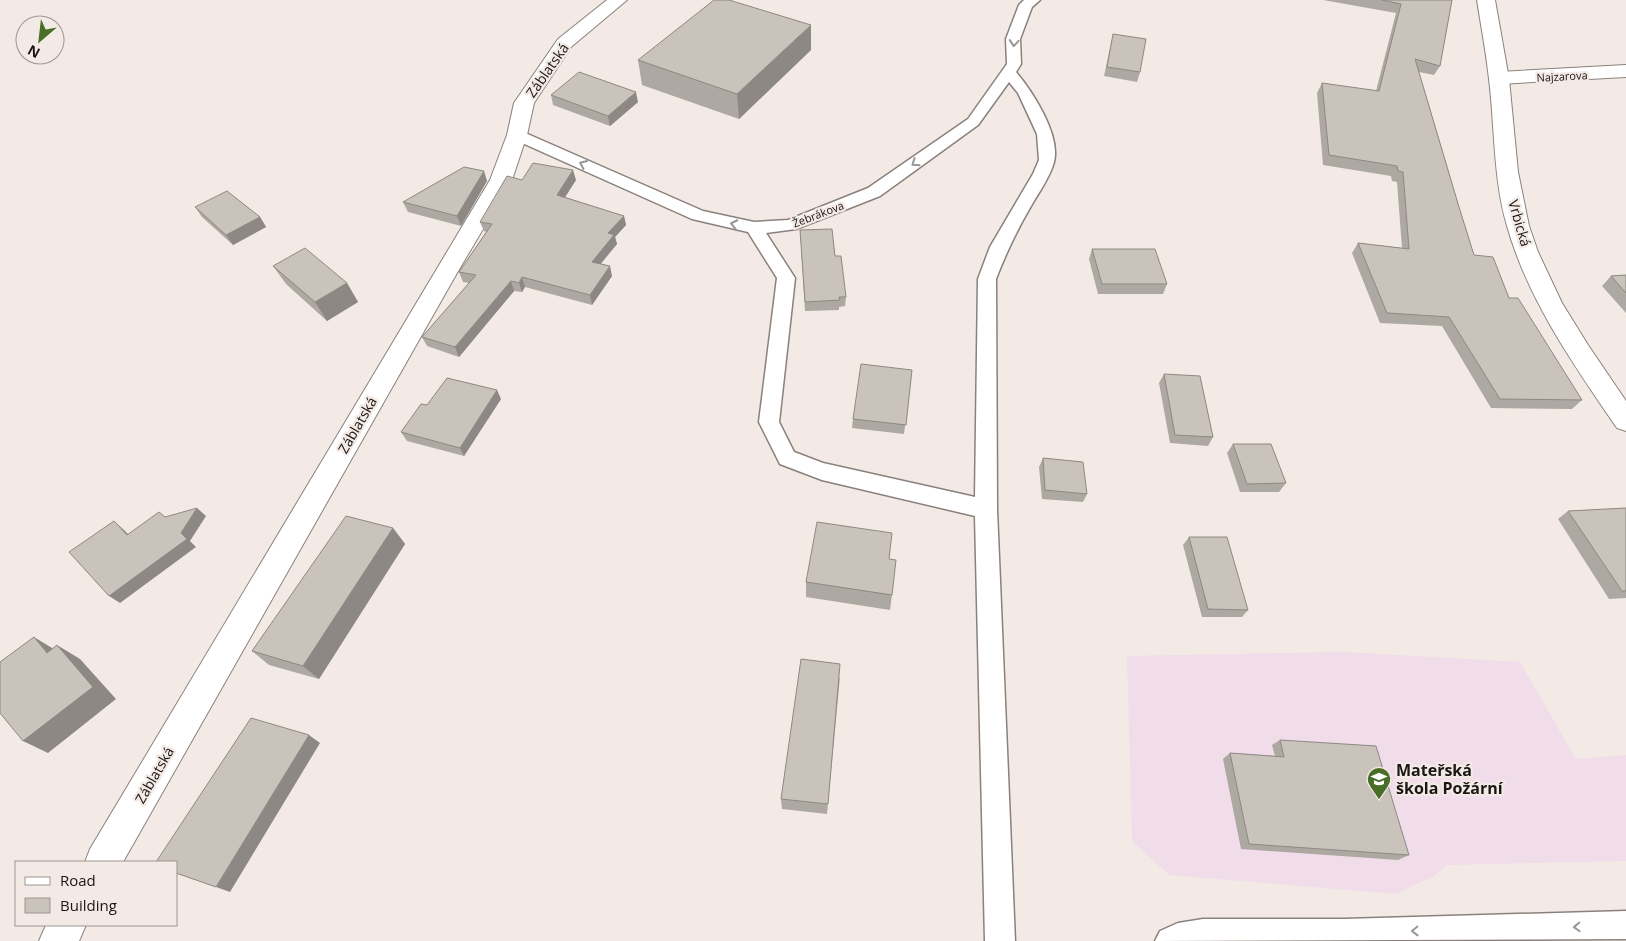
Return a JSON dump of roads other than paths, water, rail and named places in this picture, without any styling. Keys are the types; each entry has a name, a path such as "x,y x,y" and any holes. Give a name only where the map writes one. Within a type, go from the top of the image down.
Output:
{"street":[{"name":"Záblatská","path":"105,861 440,281 501,180 518,135 524,103 564,44 618,0"},
{"name":"Vrbická","path":"1486,0 1499,78 1503,135 1518,225 1537,274 1550,300 1576,345 1626,421"},
{"name":"Najzarova","path":"1499,78 1626,71"},
{"path":"58,941 66,926"}],"lane":[{"name":"Žebrákova","path":"518,135 698,215 754,228 790,225 874,192 973,122 1014,64 1013,39 1026,5 1033,0"},
{"path":"1000,941 986,509 987,279 999,247 1041,174 1047,160 1045,134 1025,92 1008,72"},
{"path":"754,228 786,278 769,422 788,458 822,471 986,509"},
{"path":"1170,941 1203,934 1354,933 1626,925"}],"place":[{"name":"Mateřská škola Požární","path":"1379,800"}]}
